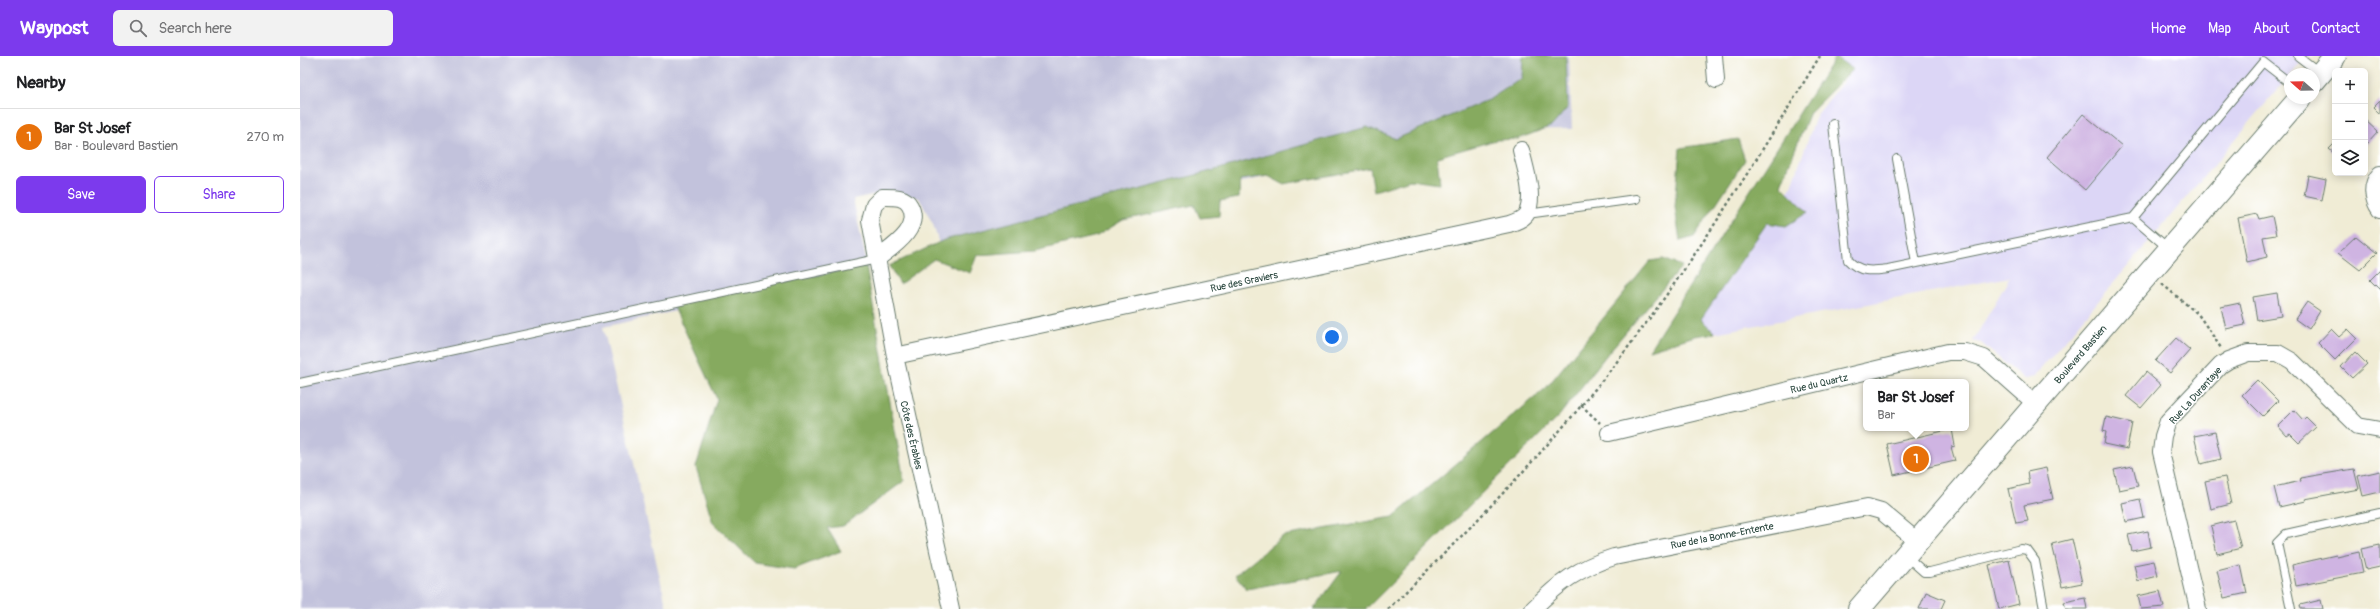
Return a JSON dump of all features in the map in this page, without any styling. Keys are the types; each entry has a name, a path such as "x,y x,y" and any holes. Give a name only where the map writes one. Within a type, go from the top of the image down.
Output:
{"main road":[{"path":"2320,74 2335,56"},
{"name":"Boulevard Bastien","path":"1859,609 2295,104"}],"street":[{"path":"1714,56 1716,80"},
{"path":"1522,150 1530,193 1527,214"},
{"path":"2380,174 2376,179 2373,188 2373,198 2380,210"},
{"name":"Rue des Graviers","path":"895,356 1509,224 1520,220 1527,214"},
{"name":"Côte des Érables","path":"877,259 895,356 951,609"},
{"name":"Rue du Quartz","path":"1604,427 1948,352 1964,352 1984,358 2036,404"},
{"name":"Rue La Durantaye","path":"2198,609 2161,452 2163,436 2168,421 2229,360 2248,353 2278,353 2292,361 2358,426 2380,430"},
{"name":"Rue de la Bonne-Entente","path":"1533,609 1555,587 1589,564 1614,557 1867,507 1881,512 1911,548"}],"lane":[{"path":"2298,56 2309,68"},
{"path":"1833,124 1848,260 1856,268 1869,271 1916,263 2133,218 2263,62 2284,78"},
{"path":"1897,159 1916,263"},
{"path":"1527,214 1636,199"},
{"path":"2133,218 2169,249"},
{"path":"300,383 877,259"},
{"path":"2291,609 2276,543 2286,534 2380,514"},
{"path":"1911,548 1924,572 1930,572 2021,549 2028,550 2035,561 2044,609"}],"path":[{"path":"1388,609 1495,502 1581,406 1644,326 1704,240 1759,156 1820,56"},
{"path":"2149,273 2198,314 2229,360"},
{"path":"1581,406 1604,427"}],"shaded area":[{"path":"300,56 1569,56 1572,129 1480,130 957,245 939,244 933,224 919,198 891,191 853,199 868,269 603,327 667,609 300,609"},
{"path":"1835,56 2306,56 2296,68 2284,68 2284,82 2034,377 2024,379 1981,343 1973,341 2010,277 1715,333 1701,319 1792,186 1816,116 1853,69"}],"green space":[{"path":"1523,56 1566,56 1568,107 1552,126 1518,139 1496,140 1437,157 1440,184 1410,180 1374,191 1370,168 1283,184 1268,176 1240,180 1239,198 1220,201 1219,216 1200,218 1194,205 1123,220 1097,236 1035,251 977,255 970,273 934,259 900,284 889,266 944,240 1219,169 1367,127 1396,139 1490,99 1522,78"},
{"path":"1835,57 1853,69 1810,112 1781,185 1808,212 1786,226 1767,223 1701,319 1715,333 1695,336 1649,350"},
{"path":"1738,139 1745,160 1694,237 1680,241 1675,207 1680,148"},
{"path":"1663,259 1682,266 1608,353 1559,416 1366,609 1314,609 1342,571 1247,589 1235,575 1283,536 1393,517 1546,388 1650,261"},
{"path":"866,266 904,481 843,526 827,528 841,551 794,569 755,563 713,523 696,467 717,399 672,303"}],"building":[{"path":"2380,100 2380,114 2373,107"},
{"path":"2083,114 2122,146 2085,190 2047,157"},
{"path":"2368,123 2378,132 2368,143"},
{"path":"2308,175 2326,179 2322,200 2304,196"},
{"path":"2257,214 2259,219 2272,216 2276,235 2263,237 2267,257 2247,262 2238,218"},
{"path":"2356,236 2377,253 2360,270 2338,253"},
{"path":"2380,270 2380,290 2370,280"},
{"path":"2277,293 2281,316 2257,320 2253,297"},
{"path":"2307,302 2320,311 2309,329 2295,319"},
{"path":"2240,303 2245,325 2226,329 2221,307"},
{"path":"2331,329 2339,337 2348,329 2357,338 2335,360 2318,343"},
{"path":"2176,338 2190,350 2170,373 2155,361"},
{"path":"2355,352 2367,364 2352,378 2341,367"},
{"path":"2146,372 2161,385 2141,408 2126,396"},
{"path":"2257,380 2278,401 2263,416 2242,395"},
{"path":"2294,410 2303,420 2306,417 2316,427 2299,443 2290,434 2287,436 2278,426"},
{"path":"2106,417 2132,423 2127,449 2104,444 2106,432 2103,431"},
{"path":"1943,431 1952,431 1955,446 1951,447 1955,461 1894,475 1887,444"},
{"path":"2215,432 2221,459 2201,464 2194,436"},
{"path":"2133,466 2138,486 2119,490 2114,470"},
{"path":"2046,468 2053,499 2024,505 2028,521 2016,523 2008,489 2029,484 2027,472"},
{"path":"2354,469 2359,489 2305,499 2306,501 2279,507 2274,487 2301,481 2300,478"},
{"path":"2380,471 2380,492 2363,496 2358,476"},
{"path":"2225,477 2231,504 2211,509 2205,481"},
{"path":"2140,499 2144,518 2126,522 2122,503"},
{"path":"2234,520 2241,548 2217,554 2211,526"},
{"path":"2148,531 2151,547 2132,551 2128,535"},
{"path":"2072,539 2082,583 2062,587 2052,544"},
{"path":"2380,545 2380,567 2366,570 2361,549"},
{"path":"2359,552 2363,573 2296,586 2292,565 2336,555 2337,557"},
{"path":"2009,560 2019,604 1999,609 1989,565"},
{"path":"2154,561 2158,576 2138,581 2134,565"},
{"path":"2241,565 2247,593 2224,598 2217,571"},
{"path":"2160,591 2164,607 2141,609 2138,596"},
{"path":"1926,592 1945,600 1941,609 1919,609"},
{"path":"2085,598 2087,609 2066,609 2064,602"},
{"path":"2321,600 2323,609 2301,609 2300,605"}],"place":[{"name":"Bar St Josef","path":"1916,459"}]}
